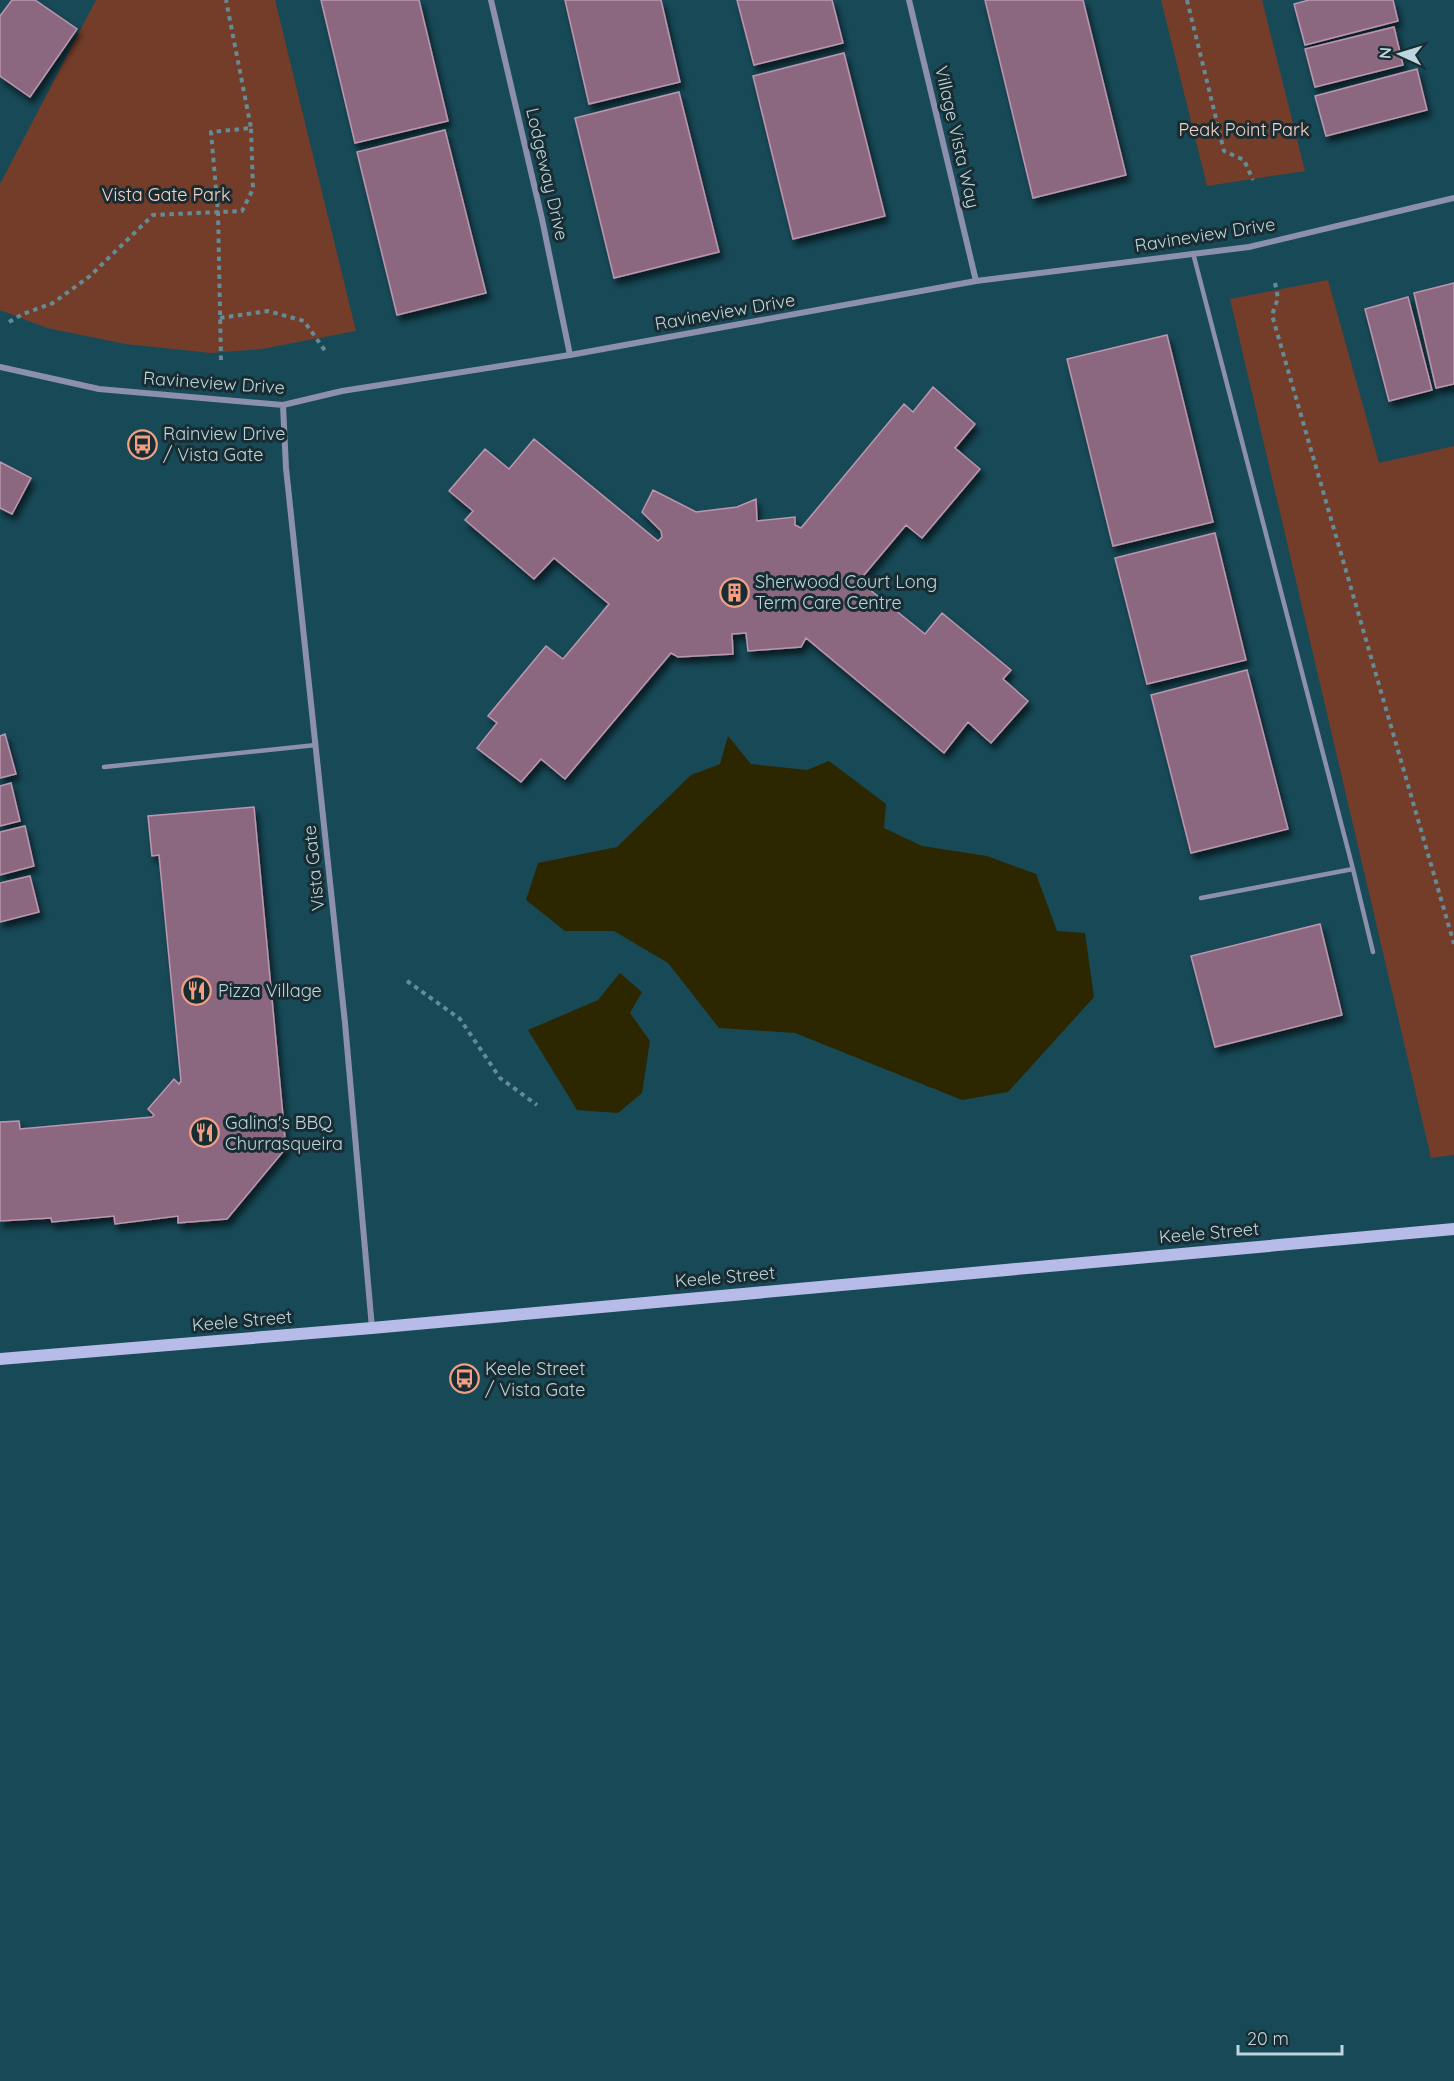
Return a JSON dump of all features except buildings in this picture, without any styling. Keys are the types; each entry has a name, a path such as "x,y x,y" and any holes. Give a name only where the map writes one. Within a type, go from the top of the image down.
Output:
{"main road":[{"name":"Keele Street","path":"0,1359 372,1328 1454,1228"}],"street":[{"name":"Lodgeway Drive","path":"491,0 542,219 570,356"},
{"name":"Village Vista Way","path":"909,0 976,281"},
{"name":"Ravineview Drive","path":"0,367 99,389 283,405 342,391 570,356 976,281 1249,247 1454,198"},
{"name":"Vista Gate","path":"283,405 286,468 345,1023 372,1328"}],"lane":[{"path":"1193,254 1373,951"},
{"path":"104,767 316,745"},
{"path":"1201,898 1353,869"}],"path":[{"path":"9,322 53,303 90,276 153,215 242,211 253,189 251,128 226,0"},
{"path":"1187,0 1224,151 1244,160 1253,180"},
{"path":"221,360 218,212 211,132 251,128"},
{"path":"1275,283 1278,298 1272,315 1454,944"},
{"path":"220,318 268,311 304,321 326,352"},
{"path":"407,981 460,1019 500,1078 537,1105"}],"green space":[{"name":"Vista Gate Park","path":"96,0 275,0 356,331 262,349 211,353 125,344 47,328 0,310 0,184"},
{"name":"Peak Point Park","path":"1161,0 1262,0 1305,171 1207,186"},
{"path":"1328,280 1379,463 1454,446 1454,1155 1431,1158 1230,299"}],"shaded area":[{"path":"728,736 751,764 807,770 829,761 886,804 884,828 922,846 987,856 1036,874 1057,931 1085,933 1094,997 1008,1092 962,1100 795,1033 719,1028 668,963 614,931 565,931 526,900 538,863 617,847 691,775 720,764"},
{"path":"620,973 642,992 630,1013 650,1041 642,1093 618,1113 577,1110 528,1030 598,1000"}],"place":[{"name":"Rainview Drive / Vista Gate","path":"142,444"},
{"name":"Sherwood Court Long Term Care Centre","path":"734,592"},
{"name":"Pizza Village","path":"197,991"},
{"name":"Galina's BBQ Churrasqueira","path":"204,1133"},
{"name":"Keele Street / Vista Gate","path":"464,1379"}]}
